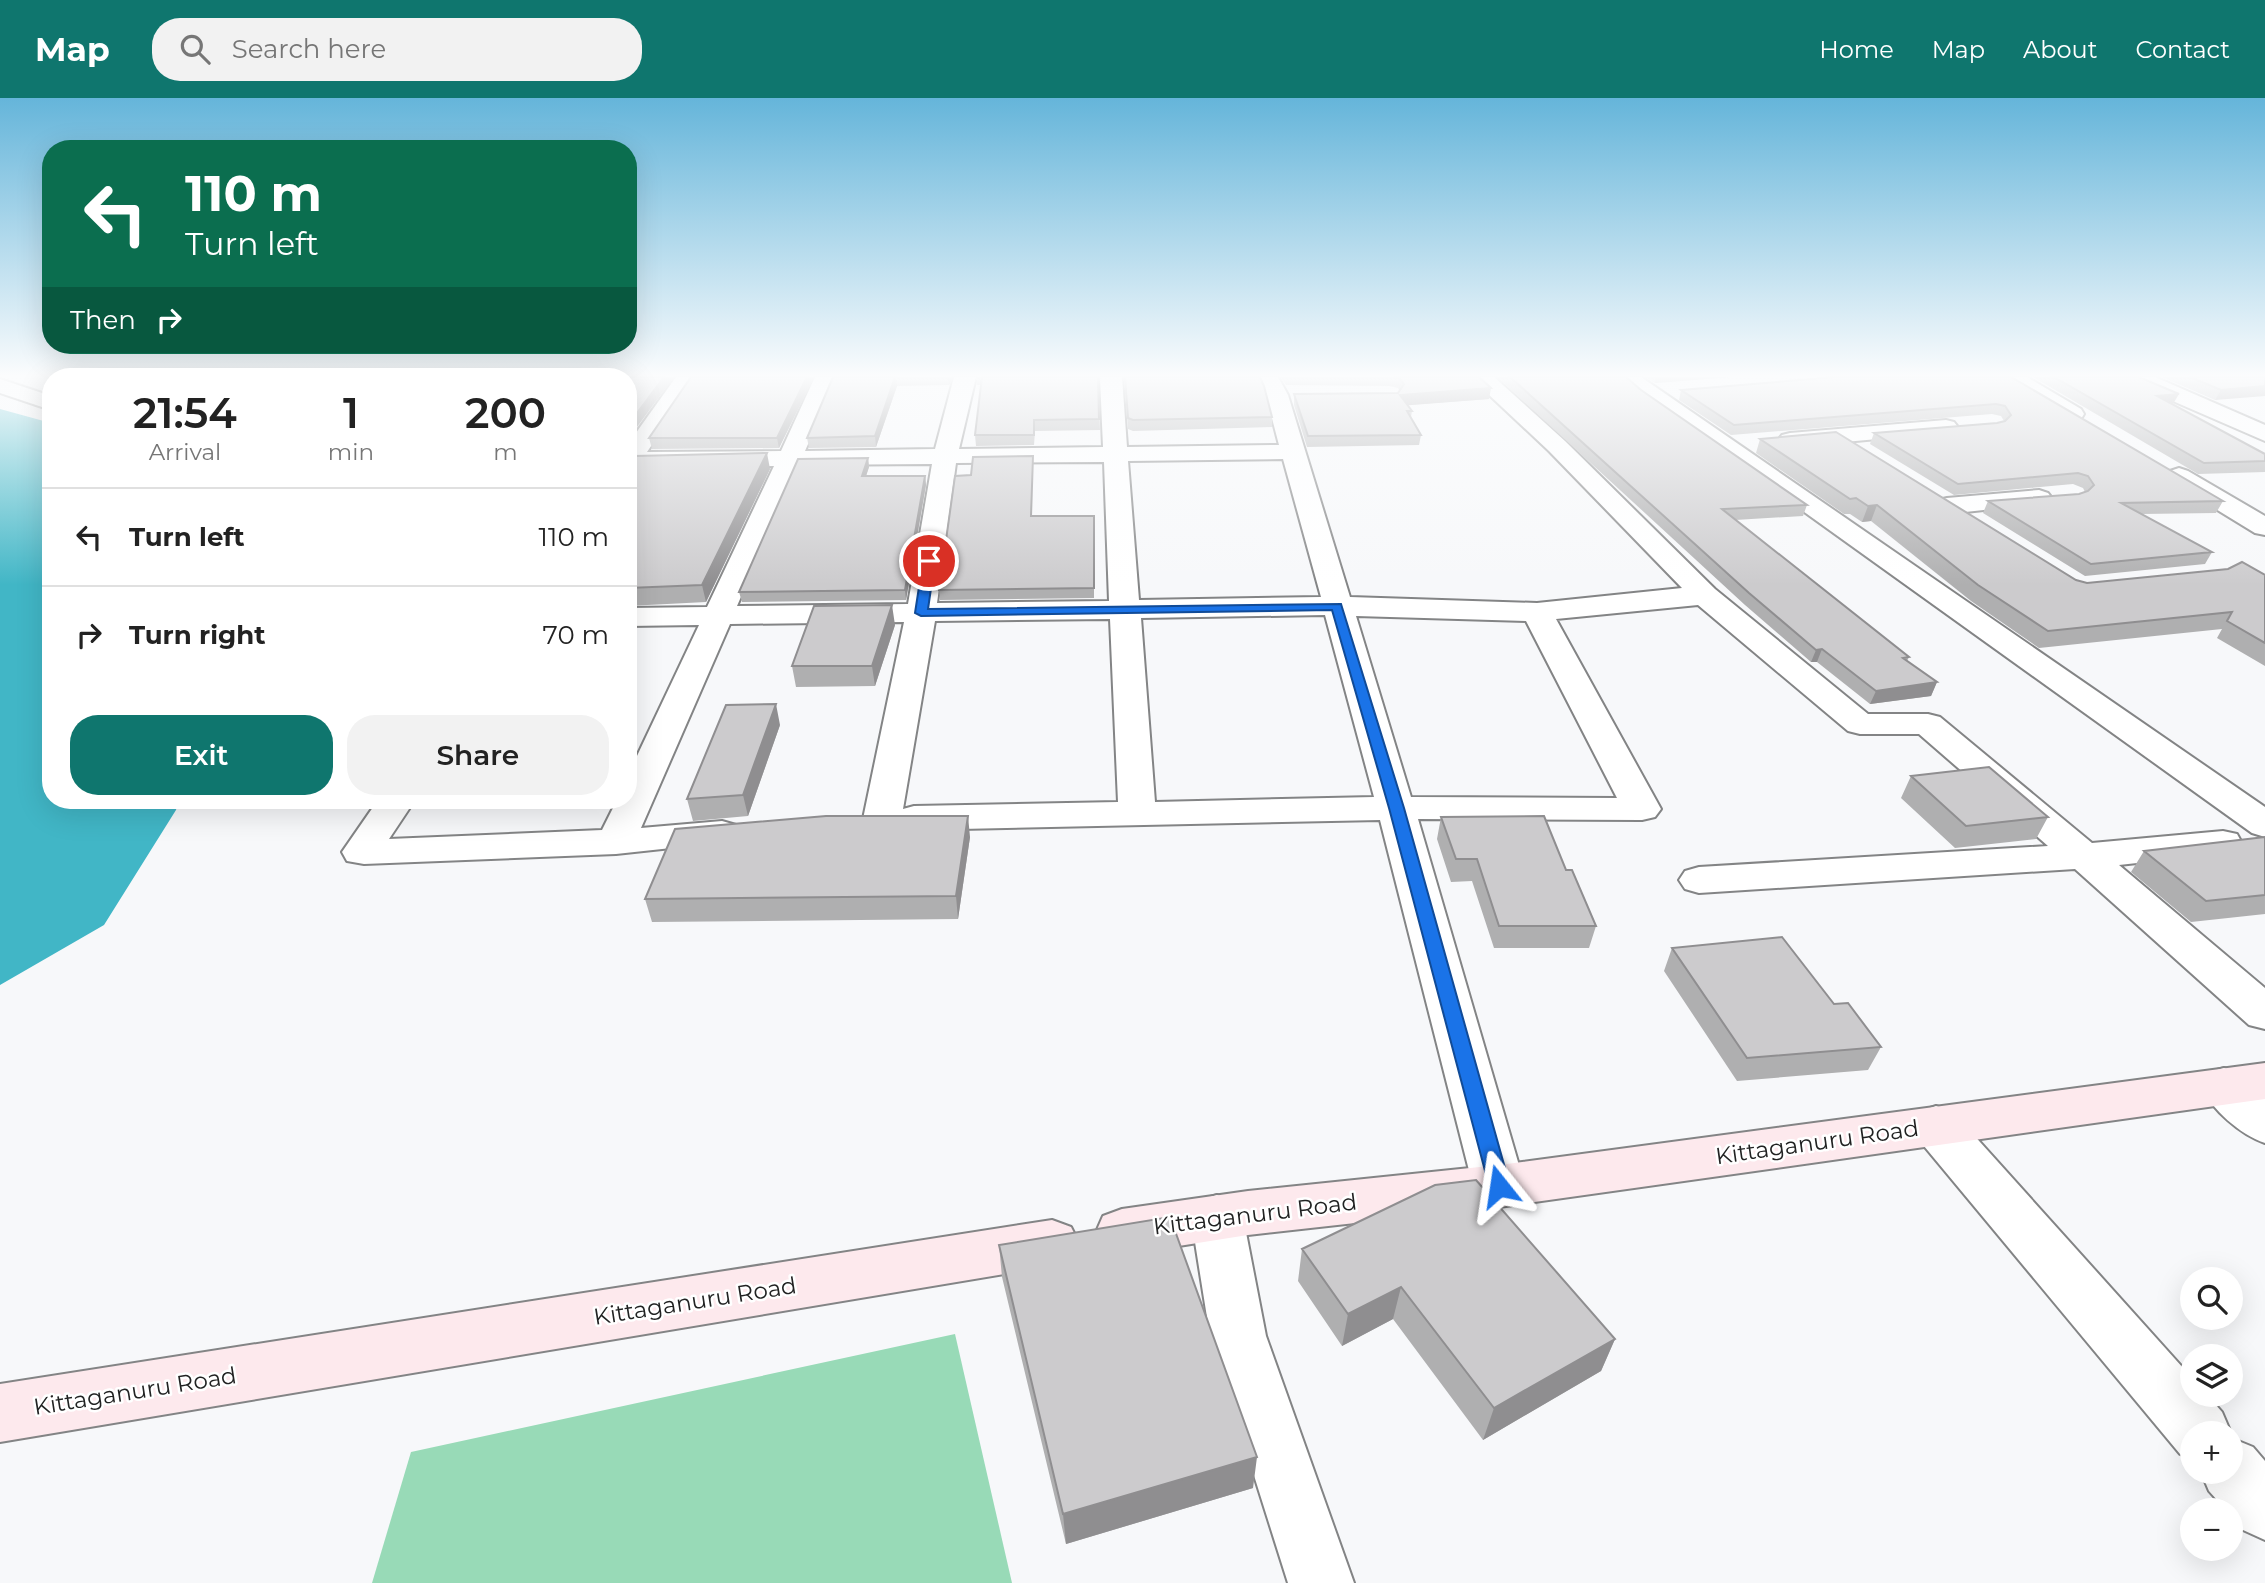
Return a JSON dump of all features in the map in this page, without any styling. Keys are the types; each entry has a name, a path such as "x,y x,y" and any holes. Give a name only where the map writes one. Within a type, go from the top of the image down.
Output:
{"street":[{"path":"637,795 794,446"},
{"path":"882,819 921,613 947,446"},
{"path":"1114,446 1137,814"},
{"path":"1291,446 1396,808 1499,1186"},
{"path":"1557,446 1705,595 1860,724 1928,724 2265,1013"},
{"path":"1721,446 2265,825"},
{"path":"1852,446 1869,457"},
{"path":"637,461 1292,453"},
{"path":"2161,466 2265,527"},
{"path":"1980,527 1936,499 2060,496"},
{"path":"637,617 1337,606 1537,612 1705,595"},
{"path":"842,823 882,819 1396,808 1642,809 1537,612"},
{"path":"390,809 362,852 616,842 762,830"},
{"path":"616,842 631,809"},
{"path":"1699,880 2084,856 2265,839"},
{"path":"2245,1084 2265,1123"},
{"name":"Kittaganuru Road","path":"0,1413 1217,1217 1499,1186 2245,1084"},
{"path":"1936,1126 2191,1421"},
{"path":"1217,1217 1238,1336 1321,1583"},
{"path":"2243,1483 2265,1508"}],"green space":[{"path":"955,1334 1012,1583 372,1583 411,1452"}],"water":[{"path":"0,446 42,446 42,809 176,809 104,925 0,985"}],"building":[{"path":"1587,446 1722,446 1807,505 1722,509 1909,657 1903,658 1937,682 1876,691 1822,649 1816,650"},
{"path":"1771,446 1859,446 2076,580 2087,583 2228,569 2242,562 2265,575 2265,643 2227,621 2232,612 2048,631 1978,585 1877,505 1868,506 1856,498 1850,499"},
{"path":"1896,446 2129,446 2223,501 2121,503 2212,552 2091,564 1988,501 2079,494 2094,485 2088,476 2078,473 1958,484"},
{"path":"2175,446 2251,446 2265,454 2265,461 2204,463"},
{"path":"767,453 702,585 637,588 637,456"},
{"path":"1033,456 1031,516 1094,516 1094,588 939,590 955,476 971,475 973,457"},
{"path":"868,458 862,476 925,476 905,590 739,592 798,459"},
{"path":"892,605 872,666 792,666 814,606"},
{"path":"776,704 743,795 687,799 726,705"},
{"path":"1989,767 2048,817 1966,826 1911,776"},
{"path":"826,816 968,816 956,896 645,899 675,829"},
{"path":"1544,816 1566,870 1572,870 1596,926 1499,926 1477,859 1456,859 1441,817"},
{"path":"2265,837 2265,895 2206,901 2144,851"},
{"path":"1782,937 1834,1004 1848,1003 1881,1047 1747,1058 1672,948"},
{"path":"1476,1180 1615,1339 1494,1408 1401,1287 1348,1314 1302,1249 1435,1185"},
{"path":"1170,1217 1257,1457 1063,1514 999,1245"}],"route":[{"path":"929,561 921,613 1337,606 1396,808 1499,1186"}]}
